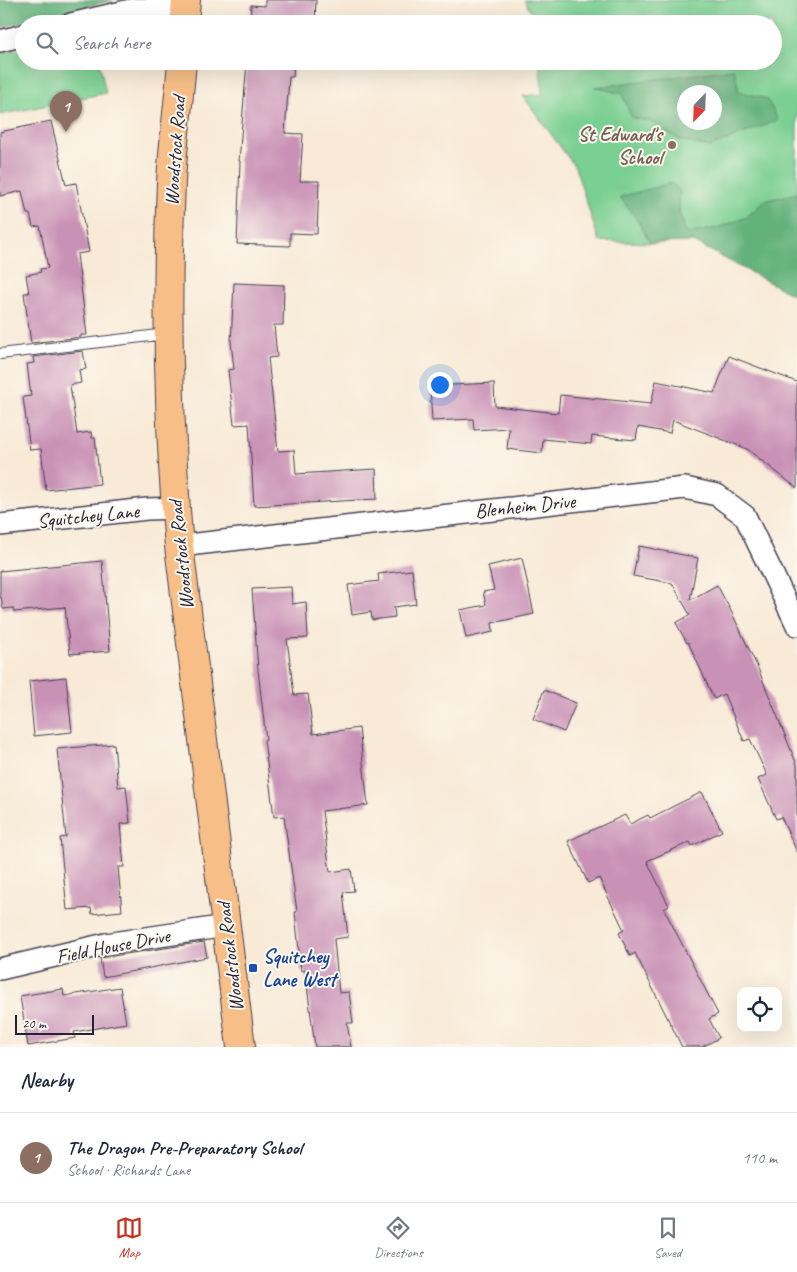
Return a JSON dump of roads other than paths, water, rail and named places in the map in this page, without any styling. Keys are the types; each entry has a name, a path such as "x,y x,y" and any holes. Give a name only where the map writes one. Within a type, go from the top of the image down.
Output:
{"main road":[{"name":"Woodstock Road","path":"181,70 172,180 168,334 173,478 179,546 241,1047"}],"street":[{"path":"109,15 135,9 185,11"},
{"path":"0,40 15,37"},
{"name":"Blenheim Drive","path":"179,546 685,488 717,495 745,516 797,625"},
{"name":"Squitchey Lane","path":"0,525 147,509 176,508"},
{"name":"Field House Drive","path":"0,969 106,944 226,926"}],"lane":[{"path":"0,354 168,334"}],"place":[{"name":"The Dragon Pre-Preparatory School","path":"66,132"},
{"name":"St Edward's School","path":"672,145"},
{"name":"Squitchey Lane West","path":"253,968"}]}
